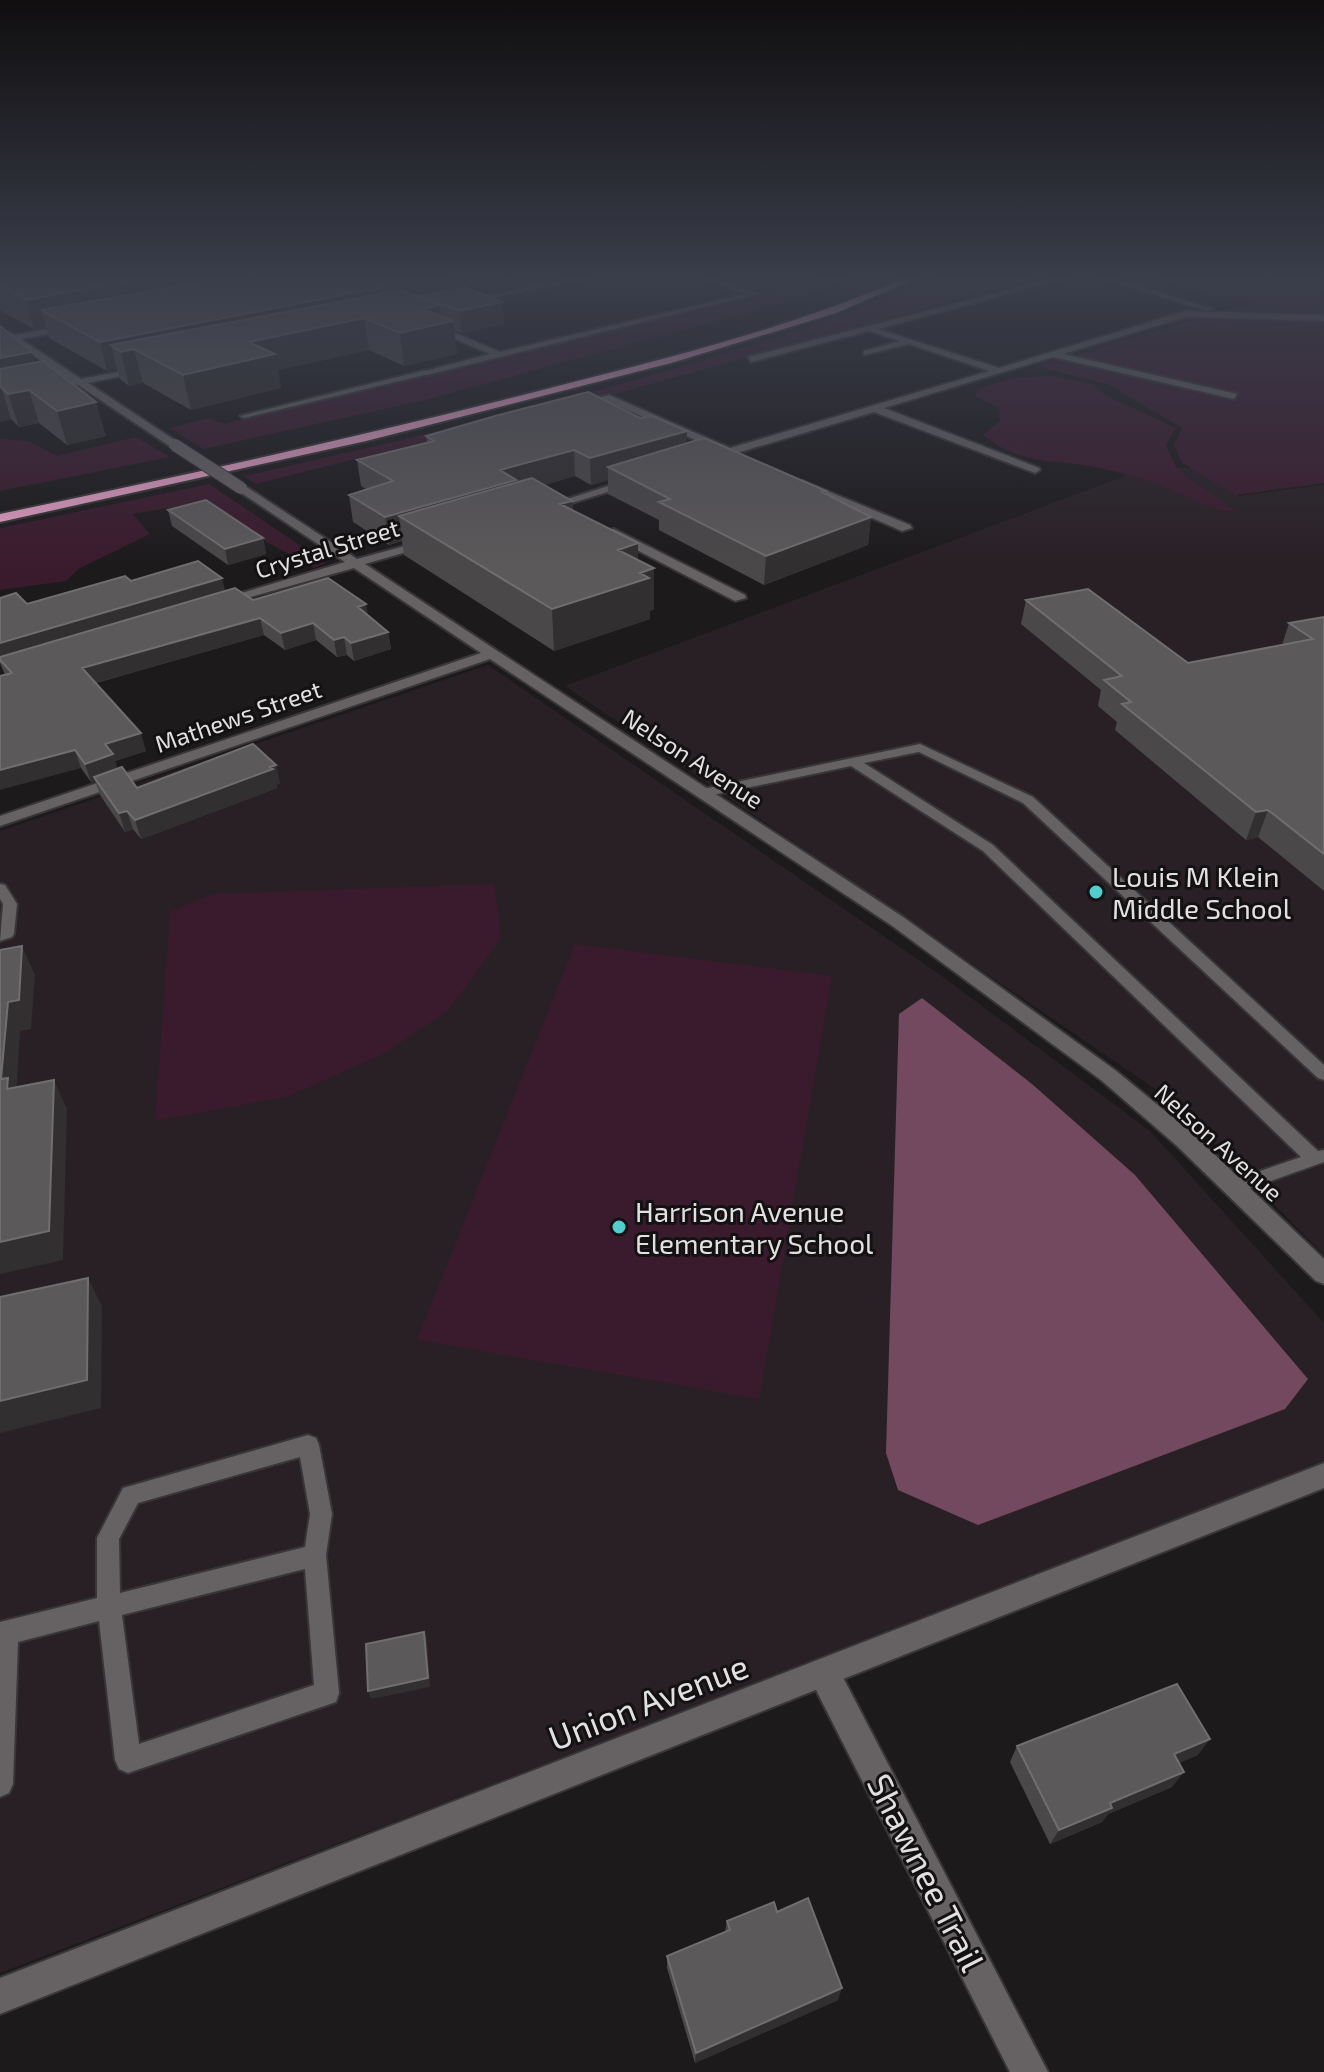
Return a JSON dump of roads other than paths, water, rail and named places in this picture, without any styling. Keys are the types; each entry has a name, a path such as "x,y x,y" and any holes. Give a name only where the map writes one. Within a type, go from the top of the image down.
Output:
{"highway":[{"path":"0,518 309,451 615,375"},
{"path":"182,463 221,455"}],"street":[{"name":"Nelson Avenue","path":"67,375 897,921 1108,1075 1322,1269"},
{"path":"0,398 114,375"},
{"path":"701,461 982,375"},
{"path":"1141,375 1234,396"},
{"path":"561,409 606,397 745,458"},
{"path":"874,408 1035,470"},
{"path":"787,477 906,528"},
{"path":"526,513 644,478"},
{"path":"557,504 571,511"},
{"path":"599,526 740,598"},
{"name":"Crystal Street","path":"206,608 441,538"},
{"name":"Mathews Street","path":"0,821 491,654"},
{"name":"Union Avenue","path":"0,1996 1324,1475"},
{"name":"Shawnee Trail","path":"824,1673 1030,2072"}],"lane":[{"path":"244,416 415,375"},
{"path":"703,793 920,748 1028,800 1324,1074"},
{"path":"853,762 988,848 1320,1157 1234,1187"},
{"path":"0,888 10,904 7,934 0,936"},
{"path":"308,1445 321,1514 315,1555 327,1693 128,1760 109,1608 108,1538 131,1495 308,1445"},
{"path":"0,1784 3,1634 315,1555"}],"place":[{"name":"Louis M Klein Middle School","path":"1096,892"},
{"name":"Harrison Avenue Elementary School","path":"619,1227"}]}
